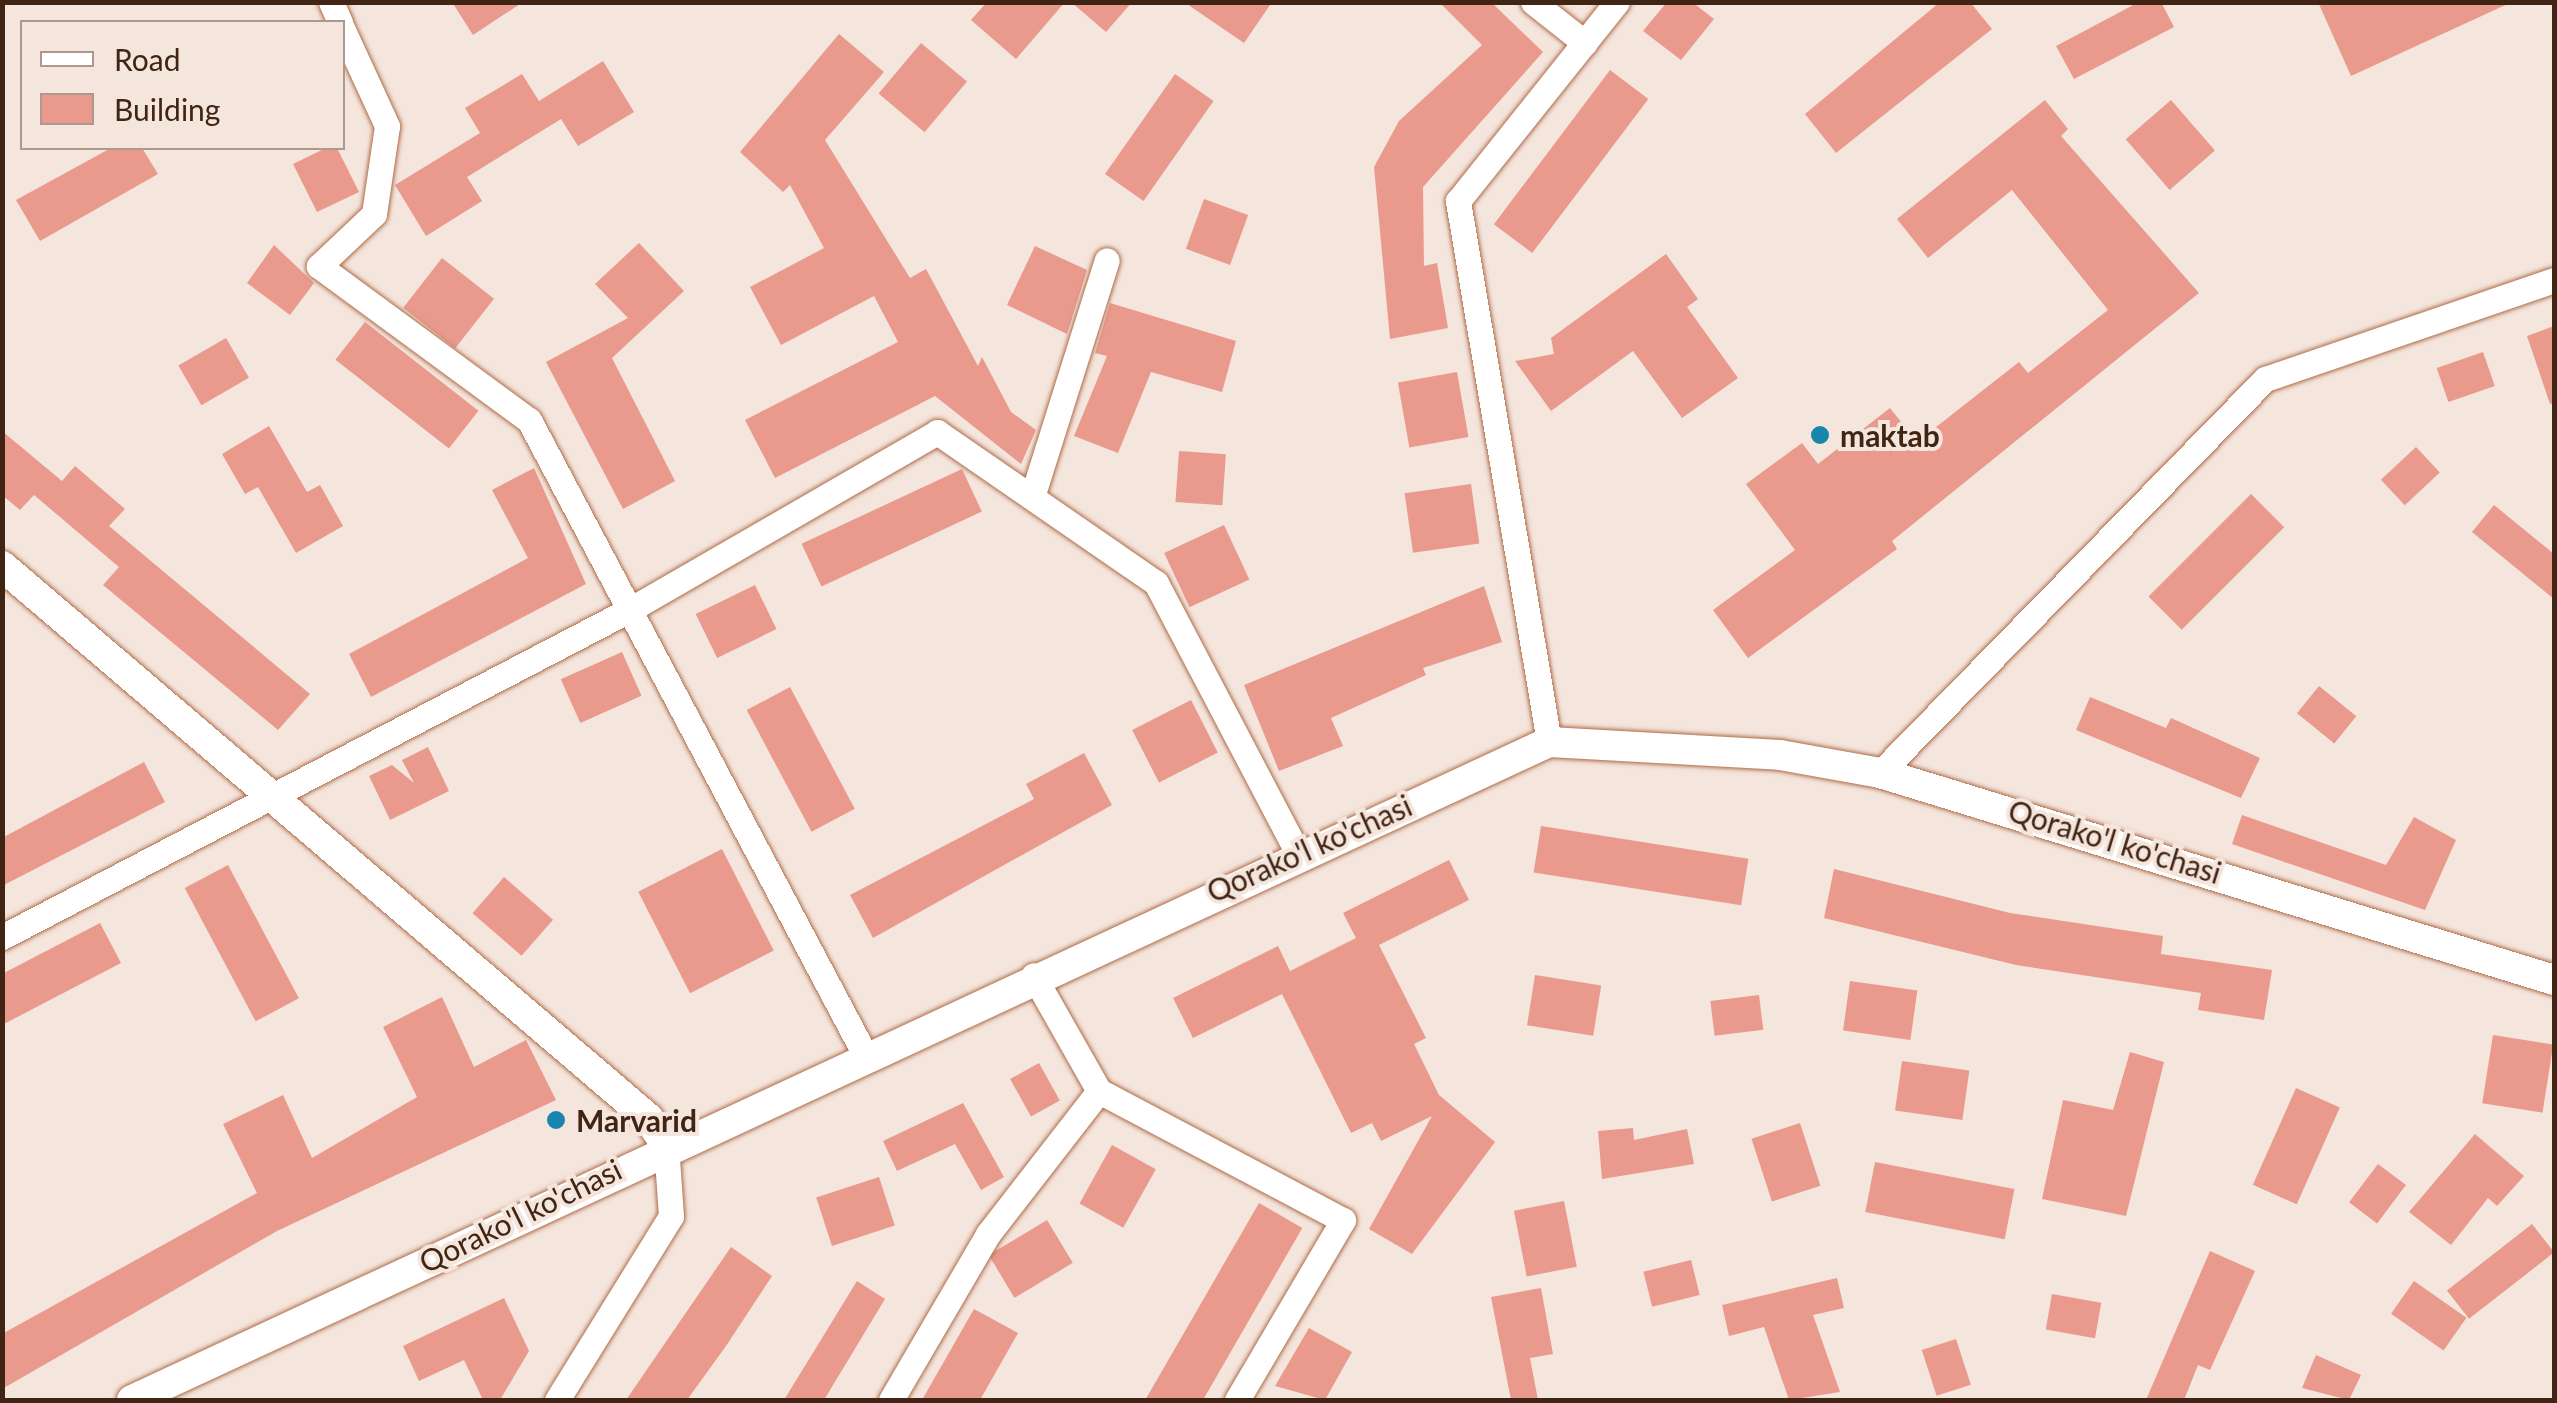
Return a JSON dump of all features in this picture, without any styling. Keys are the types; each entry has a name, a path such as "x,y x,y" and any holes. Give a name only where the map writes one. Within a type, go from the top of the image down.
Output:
{"street":[{"path":"1532,2 1585,43"},
{"path":"1549,742 1458,201 1618,2"},
{"path":"345,34 387,126 374,214 319,266 529,420 864,1054"},
{"path":"1033,494 1107,260"},
{"path":"1880,773 2265,379 2554,280"},
{"path":"2,937 279,798 631,609 937,432 1033,494 1156,583 1297,852"},
{"path":"2,566 279,798 648,1118 666,1146 671,1216 557,1400"},
{"name":"Qorako'l ko'chasi","path":"132,1400 1297,852 1549,742 1780,755 1880,773 2554,980"},
{"path":"1033,975 1098,1091 1343,1220 1238,1400"},
{"path":"892,1400 988,1234 1098,1091"}],"building":[{"path":"452,2 523,2 473,35"},
{"path":"987,2 1065,2 1016,59 971,20"},
{"path":"1071,2 1132,2 1106,32"},
{"path":"1184,2 1272,2 1244,43"},
{"path":"1439,2 1491,2 1543,52 1423,187 1424,266 1437,263 1448,328 1390,339 1374,167 1399,121 1482,45"},
{"path":"1667,2 1692,2 1714,19 1681,60 1643,31"},
{"path":"1940,2 1970,2 1992,29 1836,153 1805,114"},
{"path":"2139,2 2161,2 2174,27 2074,79 2056,46"},
{"path":"2318,2 2512,2 2351,76"},
{"path":"839,34 884,72 825,140 910,278 926,269 978,366 982,357 1011,412 1036,430 1021,464 935,396 775,478 745,420 898,342 874,296 781,345 750,287 824,248 790,185 783,192 740,152"},
{"path":"921,43 967,82 925,132 879,94"},
{"path":"603,61 634,112 578,146 561,119 467,177 482,201 426,236 395,185 480,133 465,108 522,74 539,101"},
{"path":"1610,70 1648,99 1532,253 1494,224"},
{"path":"1175,74 1214,101 1144,201 1105,174"},
{"path":"2045,100 2068,129 2061,136 2199,293 1892,541 1897,549 1748,658 1713,610 1795,550 1746,484 1802,443 1818,464 1890,408 1917,442 2019,362 2028,373 2108,310 2012,190 1928,258 1897,219"},
{"path":"2171,100 2215,151 2170,190 2126,139"},
{"path":"107,150 143,150 158,174 40,241 16,200"},
{"path":"322,150 338,150 359,192 317,212 293,164"},
{"path":"1204,199 1248,215 1230,265 1186,249"},
{"path":"639,243 684,291 612,358 675,481 623,509 546,362 628,318 595,284"},
{"path":"274,245 314,283 290,315 247,283"},
{"path":"1035,246 1087,270 1067,334 1007,305"},
{"path":"1666,254 1698,299 1687,307 1738,378 1682,418 1633,351 1551,411 1515,361 1554,354 1551,338"},
{"path":"442,258 494,299 455,348 403,308"},
{"path":"1110,303 1236,341 1222,392 1151,372 1118,453 1074,436 1107,356 1095,353"},
{"path":"365,322 478,411 449,448 335,360"},
{"path":"2554,326 2554,403 2550,404 2527,336"},
{"path":"226,338 249,378 201,405 178,366"},
{"path":"2483,352 2495,386 2448,402 2437,368"},
{"path":"1457,372 1468,437 1409,447 1398,382"},
{"path":"269,426 307,492 320,485 343,526 296,553 258,487 245,494 222,454"},
{"path":"2,431 62,481 75,466 125,509 109,526 310,694 278,730 103,585 119,567 34,495 20,510 2,495"},
{"path":"2416,447 2440,473 2405,505 2381,480"},
{"path":"1179,451 1226,454 1222,505 1175,502"},
{"path":"534,468 586,584 371,697 349,654 528,558 492,490"},
{"path":"962,469 982,512 821,586 802,544"},
{"path":"1471,484 1479,543 1413,553 1405,493"},
{"path":"2251,494 2284,527 2182,630 2148,597"},
{"path":"2494,505 2554,554 2554,599 2472,532"},
{"path":"1224,525 1249,579 1190,607 1164,553"},
{"path":"755,585 776,629 717,658 696,614"},
{"path":"1484,586 1502,642 1423,668 1426,675 1331,718 1343,746 1279,771 1244,685"},
{"path":"622,652 642,696 580,723 561,679"},
{"path":"2319,686 2356,716 2334,743 2297,713"},
{"path":"790,687 855,809 812,832 747,710"},
{"path":"2090,697 2166,728 2171,718 2260,758 2241,798 2076,730"},
{"path":"1191,700 1218,753 1159,783 1132,730"},
{"path":"428,747 449,791 390,820 369,776 392,765 414,783 402,760"},
{"path":"1084,753 1112,805 873,938 850,895 1034,799 1026,784"},
{"path":"144,762 165,802 2,886 2,838"},
{"path":"2242,815 2386,865 2414,817 2456,840 2425,910 2232,844"},
{"path":"1541,826 1748,859 1741,905 1534,872"},
{"path":"722,849 774,951 690,993 638,892"},
{"path":"1449,860 1469,900 1379,945 1426,1038 1414,1044 1439,1095 1495,1142 1412,1254 1369,1229 1432,1116 1381,1141 1372,1123 1351,1133 1282,994 1193,1038 1173,998 1278,946 1290,971 1356,938 1343,913"},
{"path":"228,865 299,998 256,1021 185,888"},
{"path":"1834,869 2010,913 2163,936 2161,954 2272,970 2264,1020 2198,1010 2201,993 2016,965 1824,918"},
{"path":"504,877 553,920 522,956 473,913"},
{"path":"100,923 121,963 2,1025 2,974"},
{"path":"1535,975 1601,985 1593,1036 1527,1025"},
{"path":"1850,981 1917,990 1910,1040 1843,1031"},
{"path":"1759,995 1763,1030 1715,1036 1710,1001"},
{"path":"442,997 474,1067 526,1040 556,1100 277,1231 2,1389 2,1334 257,1193 223,1124 283,1095 312,1158 417,1097 383,1027"},
{"path":"2493,1035 2553,1045 2542,1113 2482,1103"},
{"path":"2130,1052 2164,1062 2126,1216 2042,1199 2063,1100 2113,1110"},
{"path":"1902,1061 1969,1070 1962,1120 1895,1111"},
{"path":"1039,1063 1060,1101 1031,1117 1010,1079"},
{"path":"2296,1088 2340,1108 2297,1204 2253,1185"},
{"path":"963,1103 1004,1177 981,1190 955,1144 897,1171 883,1141"},
{"path":"1800,1123 1820,1186 1772,1202 1751,1139"},
{"path":"1633,1128 1634,1140 1687,1129 1694,1164 1602,1179 1598,1131"},
{"path":"2475,1134 2524,1176 2497,1206 2488,1198 2451,1245 2409,1212"},
{"path":"1112,1145 1156,1169 1123,1228 1080,1204"},
{"path":"1875,1162 2014,1189 2005,1239 1865,1212"},
{"path":"2378,1164 2406,1185 2377,1223 2349,1202"},
{"path":"879,1177 895,1226 832,1246 816,1197"},
{"path":"1564,1201 1577,1267 1527,1277 1514,1211"},
{"path":"1259,1203 1302,1228 1203,1400 1146,1400"},
{"path":"1047,1220 1073,1263 1014,1298 989,1255"},
{"path":"2532,1224 2554,1252 2469,1319 2447,1290"},
{"path":"731,1247 772,1276 726,1346 687,1400 626,1400"},
{"path":"2210,1251 2255,1271 2210,1370 2198,1365 2184,1400 2146,1400"},
{"path":"1691,1260 1700,1295 1652,1307 1643,1272"},
{"path":"1837,1278 1844,1308 1813,1315 1840,1392 1789,1400 1764,1327 1729,1336 1722,1305"},
{"path":"857,1281 885,1299 824,1400 784,1400"},
{"path":"2414,1281 2466,1318 2443,1350 2391,1314"},
{"path":"1541,1288 1553,1354 1530,1358 1538,1400 1511,1400 1491,1297"},
{"path":"2052,1294 2101,1303 2095,1338 2046,1329"},
{"path":"504,1298 529,1351 500,1400 483,1400 464,1360 419,1381 403,1346"},
{"path":"974,1309 1018,1333 980,1400 922,1400"},
{"path":"1309,1328 1352,1352 1325,1400 1275,1386"},
{"path":"1956,1339 1971,1385 1937,1396 1922,1350"},
{"path":"2316,1355 2361,1375 2349,1400 2302,1388"}],"place":[{"name":"maktab","path":"1820,435"},
{"name":"Marvarid","path":"556,1120"}]}
